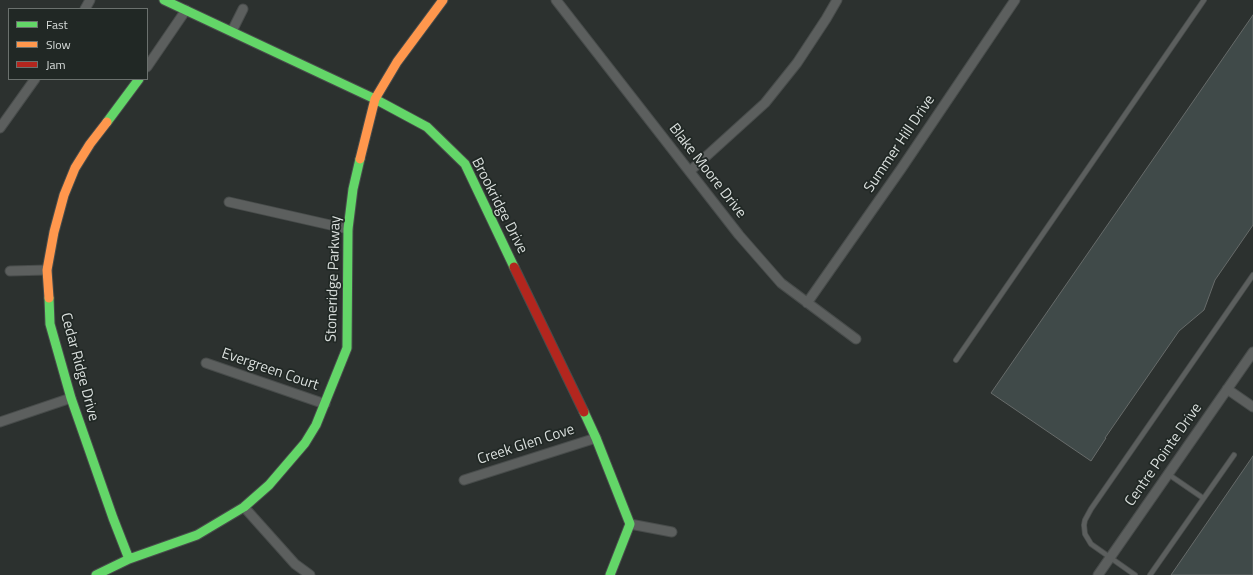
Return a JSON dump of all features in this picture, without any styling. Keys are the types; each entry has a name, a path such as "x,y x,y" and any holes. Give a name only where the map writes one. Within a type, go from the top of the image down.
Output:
{"street":[{"name":"Brookridge Drive","path":"164,0 375,99 426,127 464,164 596,438 630,524"},
{"name":"Stoneridge Parkway","path":"96,575 129,559 197,535 244,506 269,485 305,443 316,425 347,348 348,229 353,189 375,99 398,62 443,0"},
{"name":"Blake Moore Drive","path":"556,0 739,235 781,283 856,339"},
{"path":"690,171 765,103 797,63 838,0"},
{"name":"Summer Hill Drive","path":"807,303 901,168 1014,0"},
{"path":"232,31 243,9"},
{"path":"148,67 186,10"},
{"path":"0,128 34,80"},
{"name":"Cedar Ridge Drive","path":"129,559 71,398 50,324 47,270 54,232 64,195 75,168 90,144 138,80"},
{"path":"229,202 348,229"},
{"path":"10,271 47,270"},
{"name":"Centre Pointe Drive","path":"1098,575 1253,352"},
{"name":"Evergreen Court","path":"206,363 325,404"},
{"path":"1227,389 1253,407"},
{"path":"0,422 71,398"},
{"name":"Creek Glen Cove","path":"464,480 596,438"},
{"path":"244,506 295,564 310,575"},
{"path":"610,575 630,524 672,532"}],"lane":[{"path":"956,360 1204,0"},
{"path":"1135,575 1094,547 1087,538 1084,525 1088,514 1253,275"},
{"path":"1150,575 1234,454"},
{"path":"1168,474 1204,498"}],"building":[{"path":"1253,15 1253,225 1215,280 1204,310 1179,331 1105,438 1091,461 991,393"},
{"path":"1253,456 1253,575 1171,575"}],"traffic: fast":[{"path":"164,0 375,99 427,127 465,164 514,267"},
{"path":"107,122 138,80"},
{"path":"96,575 129,559 197,535 244,507 269,485 305,443 316,425 347,348 348,229 353,189 360,159"},
{"path":"49,298 50,324 71,398 129,559"},
{"path":"584,412 596,438 630,524 610,575"}],"traffic: slow":[{"path":"360,159 375,99 397,62 443,0"},
{"path":"49,298 47,270 54,232 64,195 75,168 90,144 107,122"}],"traffic: jam":[{"path":"514,267 584,412"}]}
